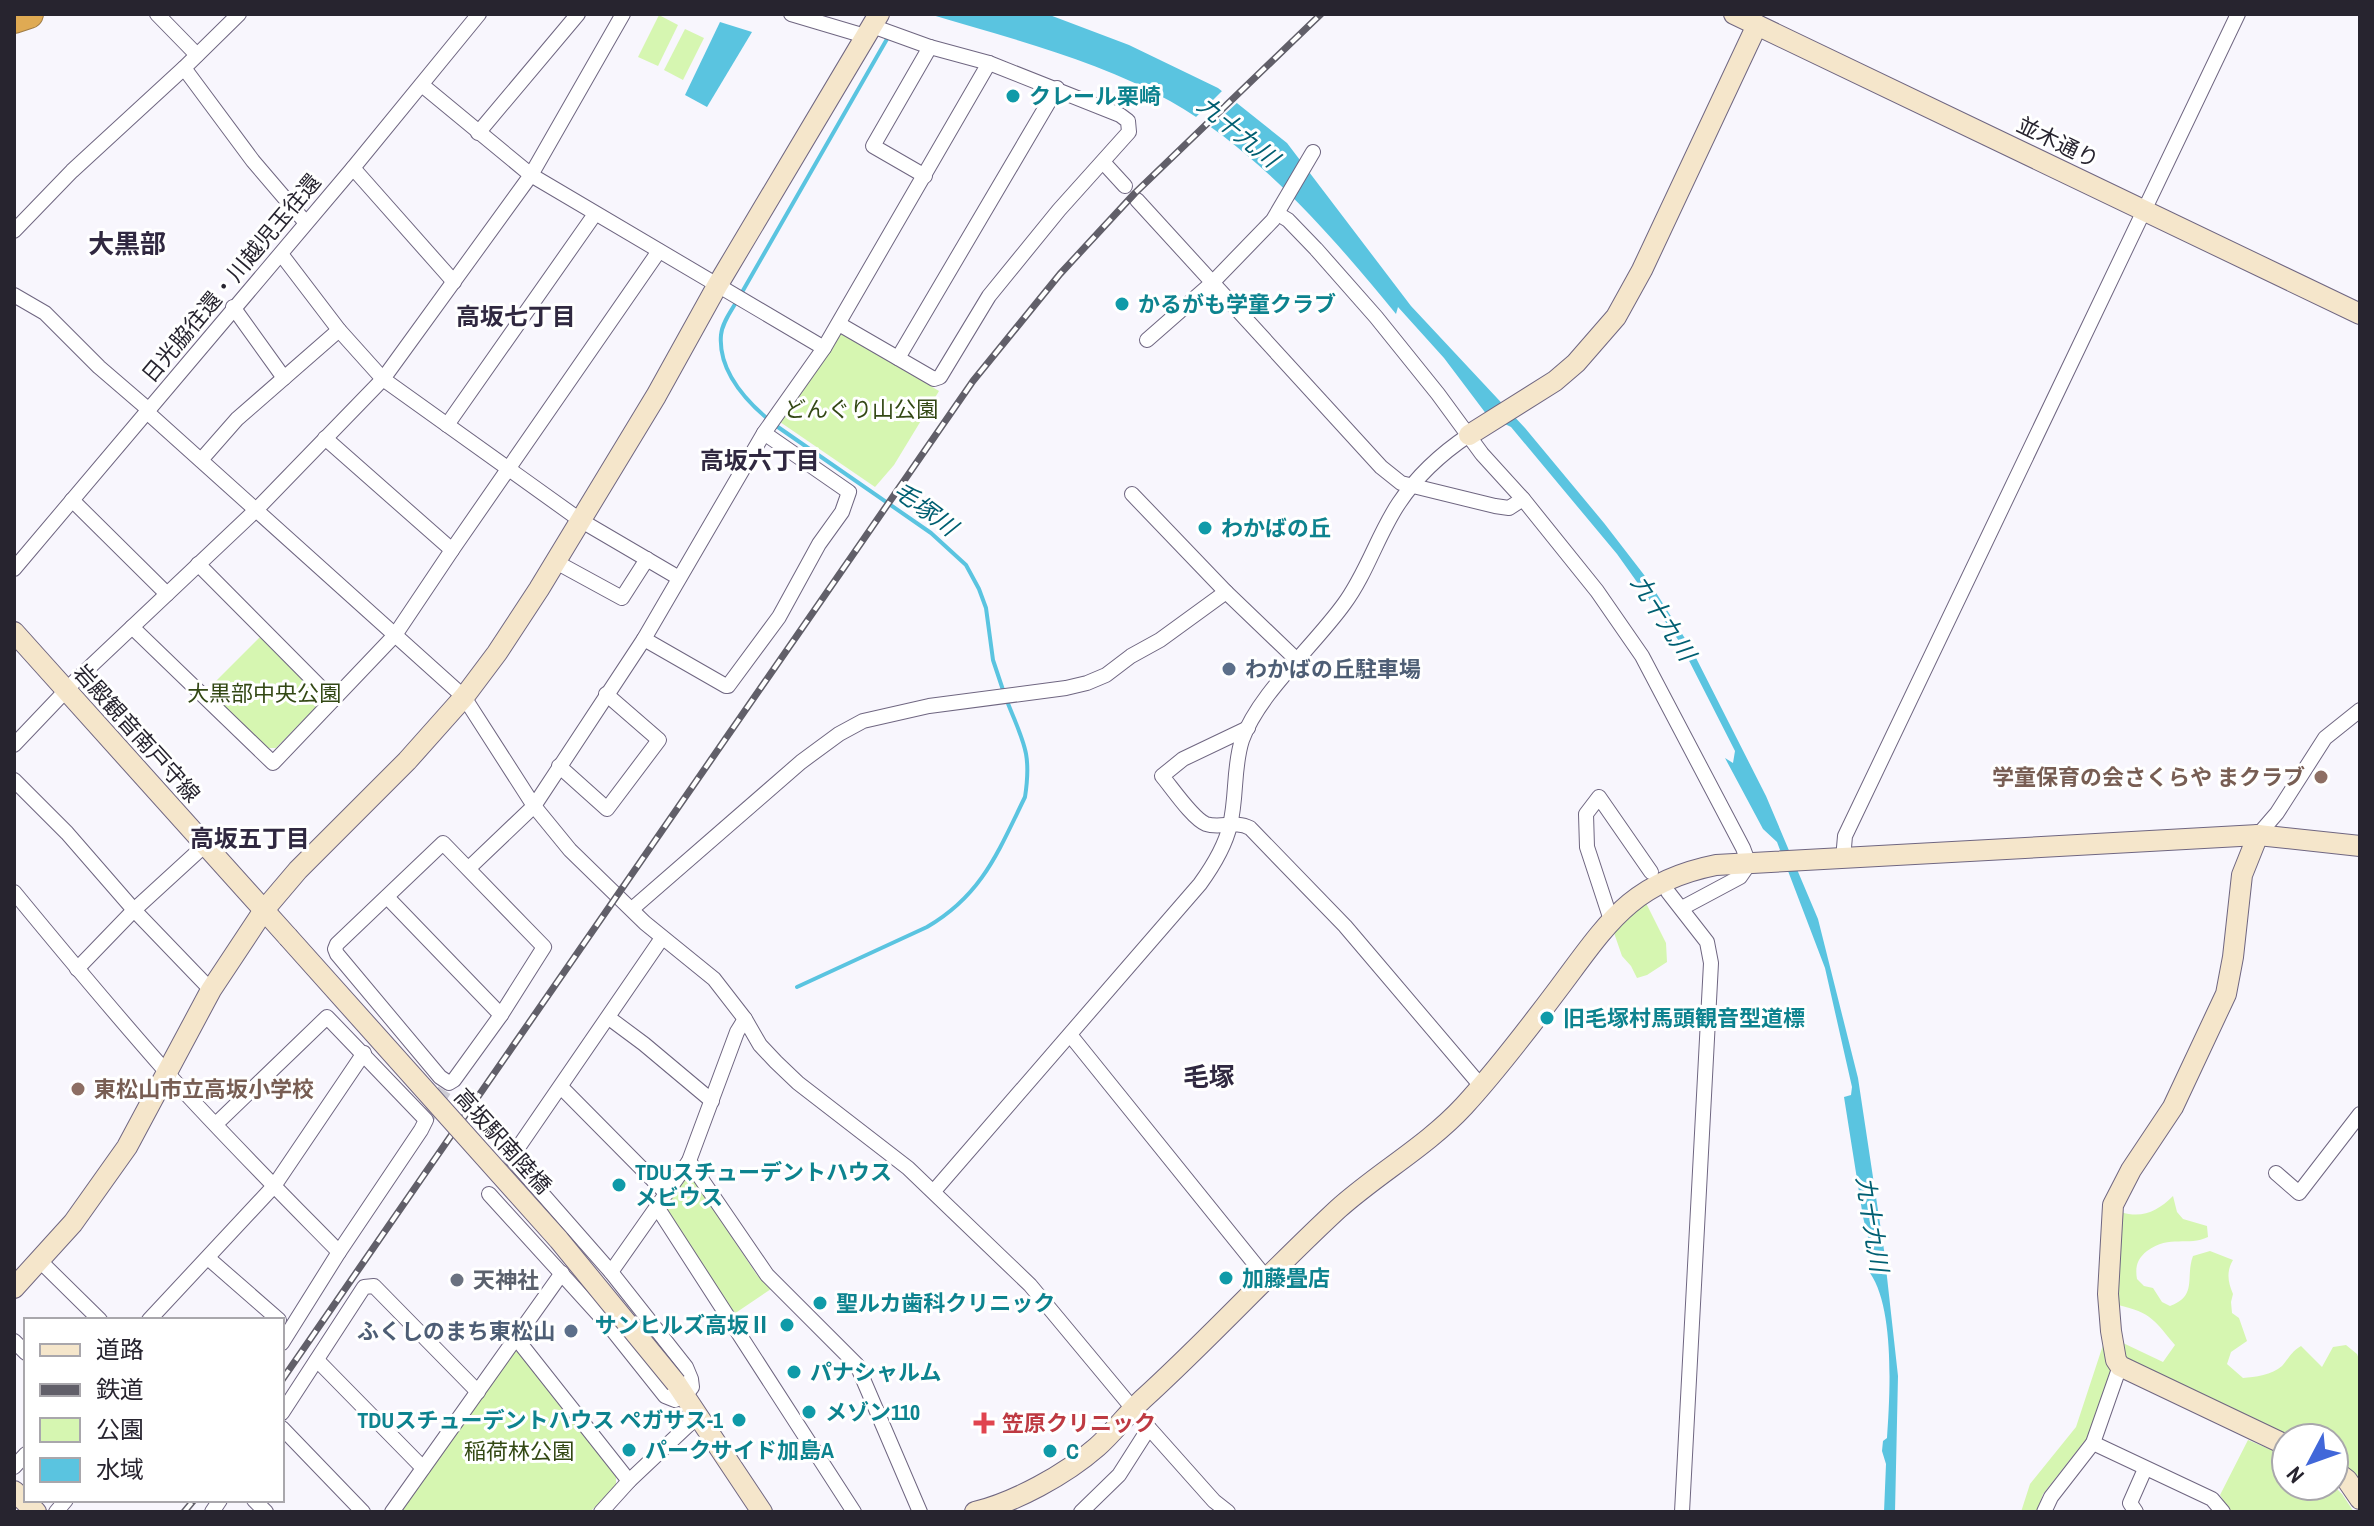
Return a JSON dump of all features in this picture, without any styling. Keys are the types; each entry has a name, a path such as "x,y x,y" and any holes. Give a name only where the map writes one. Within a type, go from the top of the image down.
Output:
{"highway":[{"path":"14,19 29,14"}],"street":[{"path":"157,14 197,55"},
{"path":"14,231 72,171 239,14"},
{"name":"日光脇往還・川越児玉往還","path":"14,569 479,14"},
{"path":"478,133 578,14"},
{"path":"791,14 873,23 930,47 989,63 1057,88 1128,121 1129,132 1059,210 989,296 940,377 934,379 839,324"},
{"name":"並木通り","path":"1734,14 1760,20 2360,314"},
{"path":"1843,859 1845,836 2238,14"},
{"path":"14,745 66,690 256,510 383,379 531,175 619,15"},
{"path":"934,1191 1071,1036 1214,865 1231,824 1241,742 1255,710 1327,627 1351,594 1397,505 1450,448 1576,363 1616,317 1642,270 1760,20"},
{"path":"14,1288 73,1223 127,1147 211,990 264,910 298,870 407,761 464,697 497,653 656,396 717,286 873,23"},
{"path":"925,176 873,146 930,47"},
{"path":"469,868 534,806 644,639 764,433 839,324 989,63"},
{"path":"184,68 253,161 306,223"},
{"path":"422,85 531,175 824,348"},
{"path":"898,358 1057,88"},
{"path":"1147,340 1212,283 1279,212 1312,155"},
{"path":"1103,162 1125,186"},
{"path":"353,168 454,282"},
{"path":"1137,200 1381,467 1401,483 1509,508 1523,499"},
{"path":"1279,212 1376,317 1470,434 1482,454 1523,499 1597,591 1642,656 1753,864"},
{"path":"447,425 595,214"},
{"path":"132,627 273,763 395,635 659,251"},
{"path":"281,254 339,330 383,379 580,520 679,578"},
{"path":"14,295 45,313 99,367 464,697 534,806 570,850 662,938 714,979 745,1019 760,1045 798,1083 934,1191 1030,1285 1132,1409 1214,1501 1228,1512"},
{"path":"233,307 284,378"},
{"path":"201,460 237,419 339,330"},
{"path":"644,639 728,686 779,617 819,544 842,512 849,492 764,433"},
{"path":"325,438 452,550"},
{"path":"1132,494 1226,592 1298,661"},
{"path":"72,500 167,594"},
{"path":"556,562 622,598 647,559"},
{"path":"198,564 333,700"},
{"path":"632,909 801,762 863,721 929,706 1087,683 1106,675 1160,640 1226,592"},
{"name":"岩殿観音南戸守線","path":"14,632 288,937"},
{"path":"559,766 607,809 659,740 606,694"},
{"path":"2044,1512 2051,1497 2093,1443 2120,1366 2114,1345 2108,1294 2113,1205 2131,1170 2173,1107 2226,994 2242,875 2258,835 2277,813 2325,738 2360,710"},
{"path":"1248,728 1183,759 1162,776 1199,820 1208,825 1241,823 1250,828 1400,988 1481,1086"},
{"path":"14,780 211,990"},
{"path":"1611,920 1587,847 1586,814 1599,797 1651,872"},
{"path":"985,1511 1045,1483 1099,1445 1132,1409 1340,1208 1462,1108 1611,920 1664,881 1707,867 2258,835 2360,846"},
{"path":"443,843 544,947 501,1015 449,1083 440,1077 335,949 387,897 443,843"},
{"path":"77,969 134,910 205,845"},
{"path":"1682,908 1731,883 1753,864"},
{"path":"14,892 168,1073 339,1252"},
{"path":"1668,892 1707,942 1711,963 1682,1512"},
{"path":"387,897 501,1015"},
{"name":"高坂駅南陸橋","path":"288,937 559,1240 680,1390"},
{"path":"489,1194 610,1327 665,1396 675,1400 680,1390 692,1387 686,1367 611,1272 511,1158 662,938"},
{"path":"216,1124 327,1017 426,1120 339,1252 284,1324"},
{"path":"609,1018 712,1101"},
{"path":"611,1272 689,1161 737,1032 745,1019"},
{"path":"1071,1036 1267,1279"},
{"path":"153,1318 274,1186 364,1053"},
{"path":"561,1087 666,1193"},
{"path":"2276,1173 2299,1193 2360,1114"},
{"path":"689,1161 767,1275 857,1365 920,1512"},
{"path":"657,1207 854,1512"},
{"path":"208,1258 277,1318"},
{"path":"39,1260 98,1318"},
{"path":"392,1512 562,1273"},
{"path":"284,1410 364,1287 374,1286 478,1392"},
{"path":"516,1338 629,1481"},
{"path":"317,1360 423,1468"},
{"path":"2120,1366 2270,1437"},
{"path":"680,1390 762,1512"},
{"path":"601,1512 699,1415"},
{"path":"1081,1512 1119,1475 1149,1428"},
{"path":"284,1430 363,1512"},
{"path":"2093,1443 2212,1499 2223,1512"},
{"path":"2136,1512 2130,1503 2145,1469"}],"green space":[{"path":"659,15 678,25 658,66 638,57"},
{"path":"685,29 704,38 683,80 664,70"},
{"name":"どんぐり山公園","path":"843,334 939,391 894,465 875,487 780,422 838,335"},
{"name":"大黒部中央公園","path":"261,636 321,695 321,702 276,748 266,748 207,690"},
{"path":"1646,903 1666,943 1667,962 1637,978 1622,956 1613,930"},
{"path":"686,1177 693,1179 757,1275 771,1289 734,1314 665,1211"},
{"path":"2173,1196 2177,1212 2183,1219 2207,1226 2208,1237 2155,1246 2139,1260 2137,1279 2144,1286 2153,1288 2162,1302 2170,1306 2179,1302 2187,1291 2193,1256 2210,1251 2233,1260 2228,1277 2233,1294 2232,1313 2239,1318 2247,1341 2231,1352 2227,1364 2243,1378 2278,1369 2301,1346 2322,1367 2333,1347 2346,1345 2357,1354 2360,1362 2360,1486 2350,1476 2350,1422 2270,1422 2270,1428 2126,1360 2123,1343 2163,1362 2175,1345 2151,1319 2118,1305 2116,1269 2121,1212 2136,1215 2162,1206"},
{"path":"2106,1336 2111,1371 2091,1433 2043,1494 2037,1512 2021,1512 2030,1484 2076,1427"},
{"name":"稲荷林公園","path":"514,1351 522,1352 616,1477 616,1486 590,1512 401,1512"},
{"path":"2248,1440 2270,1449 2270,1502 2347,1502 2354,1512 2230,1512 2220,1495"}],"water":[{"name":"九十九川","path":"929,14 1047,14 1129,45 1218,88 1287,143 1411,306 1525,428 1648,580 1691,648 1766,796 1818,919 1858,1078 1884,1250 1898,1376 1895,1512 1884,1512 1886,1464 1882,1451 1883,1441 1887,1438 1890,1376 1887,1330 1884,1308 1870,1273 1875,1265 1863,1217 1844,1097 1851,1095 1852,1087 1825,968 1777,842 1763,829 1725,758 1733,763 1735,751 1679,641 1617,554 1511,427 1487,415 1444,358 1398,307 1396,314 1320,226 1234,144 1170,101 1113,73"},
{"path":"720,22 752,32 707,107 685,95"}],"pier":[{"path":"1225,88 1240,100 1207,131 1192,121"}],"waterway":[{"name":"毛塚川","path":"741,294 887,39"},
{"name":"毛塚川","path":"737,301 722,331 724,360 734,383 769,420"},
{"name":"毛塚川","path":"775,425 931,533 966,565 986,608 993,660 1004,693"},
{"name":"毛塚川","path":"797,987 927,927 962,901 975,886 997,854 1025,797 1027,758 1007,701"}],"tunnel":[{"path":"426,1120 449,1083"}],"railway":[{"path":"284,1377 973,381 1060,274 1135,193 1321,14"},
{"path":"184,1512 192,1502"}],"place":[{"name":"クレール栗崎","path":"1013,96"},
{"name":"かるがも学童クラブ","path":"1122,304"},
{"name":"わかばの丘","path":"1205,528"},
{"name":"わかばの丘駐車場","path":"1229,669"},
{"name":"学童保育の会さくらや まクラブ","path":"2321,777"},
{"name":"旧毛塚村馬頭観音型道標","path":"1547,1018"},
{"name":"東松山市立高坂小学校","path":"78,1089"},
{"name":"TDUスチューデントハウス メビウス","path":"619,1185"},
{"name":"加藤畳店","path":"1226,1278"},
{"name":"天神社","path":"457,1280"},
{"name":"聖ルカ歯科クリニック","path":"820,1303"},
{"name":"サンヒルズ高坂Ⅱ","path":"787,1325"},
{"name":"ふくしのまち東松山","path":"571,1331"},
{"name":"パナシャルム","path":"794,1372"},
{"name":"メゾン110","path":"809,1412"},
{"name":"TDUスチューデントハウス ペガサス-1","path":"739,1420"},
{"name":"笠原クリニック","path":"984,1423"},
{"name":"パークサイド加島A","path":"629,1450"},
{"name":"C","path":"1050,1451"}],"district":[{"name":"大黒部","path":"127,244"},
{"name":"高坂七丁目","path":"516,317"},
{"name":"高坂六丁目","path":"760,461"},
{"name":"高坂五丁目","path":"250,839"},
{"name":"毛塚","path":"1209,1077"}]}
